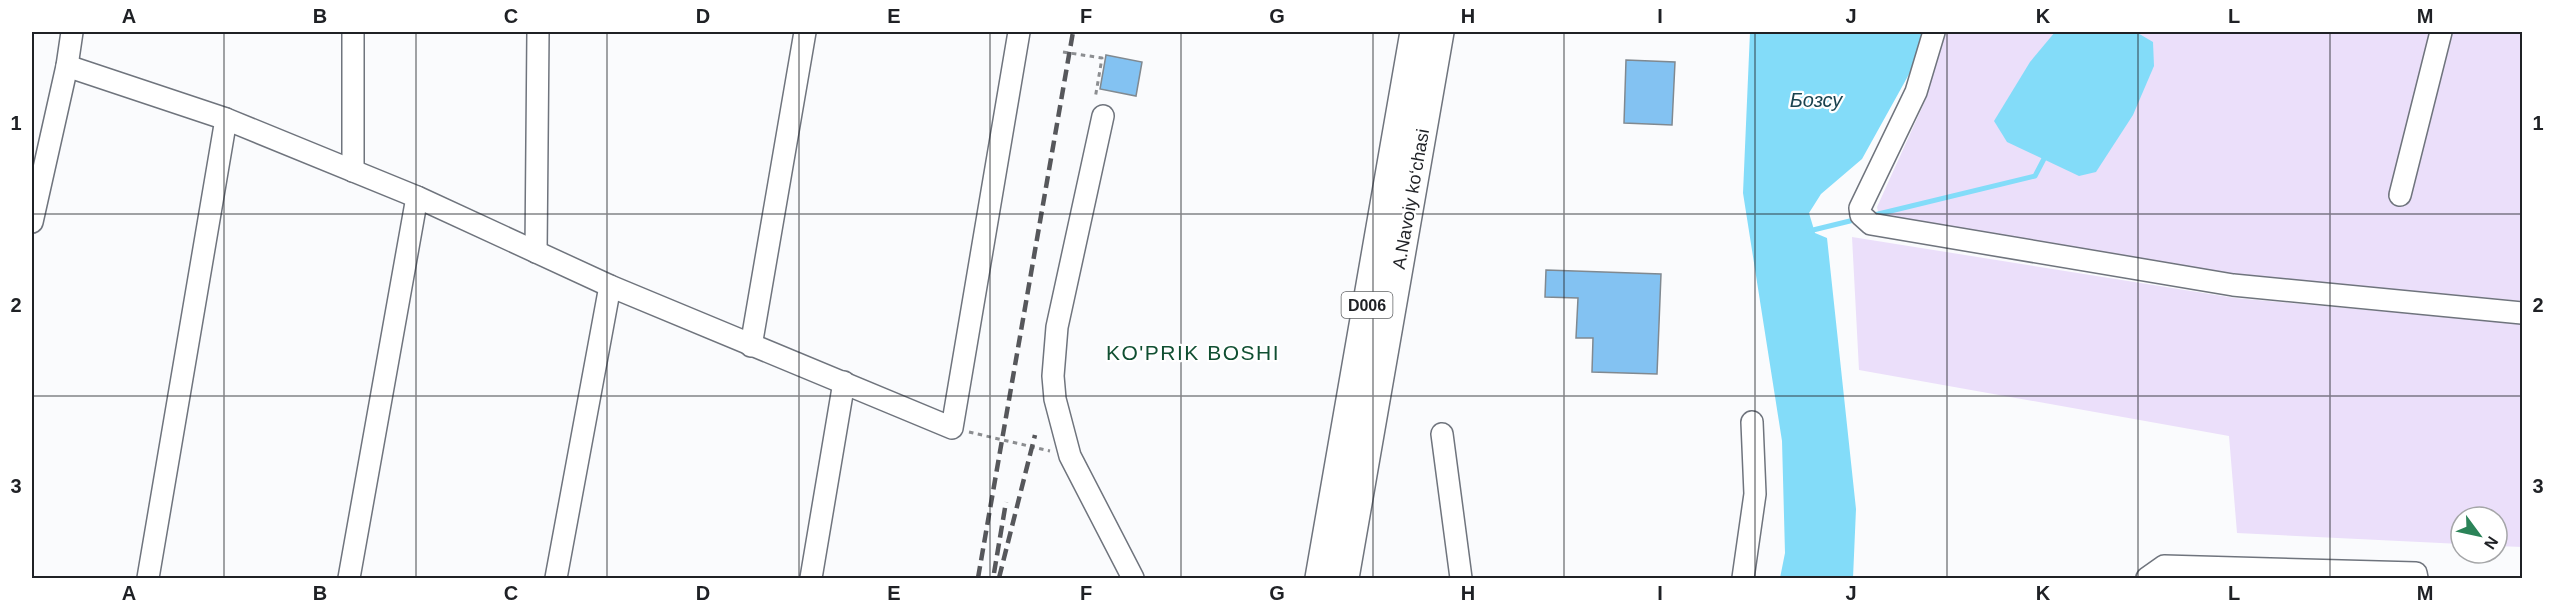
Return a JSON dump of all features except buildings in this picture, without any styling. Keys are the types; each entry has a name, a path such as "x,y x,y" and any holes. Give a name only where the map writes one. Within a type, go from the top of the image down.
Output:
{"main road":[{"name":"D006","path":"1319,579 1414,32"},
{"name":"A.Navoiy ko‘chasi","path":"1345,579 1440,32"}],"street":[{"path":"32,222 67,66 72,32"},
{"path":"353,32 353,171"},
{"path":"536,252 538,32"},
{"path":"751,346 805,32"},
{"path":"67,66 226,119 417,197 610,286 951,428 1019,32"},
{"path":"1934,32 1916,92 1860,208 1861,215 1870,224 2233,285 2523,313"},
{"path":"2400,195 2441,32"},
{"path":"1103,116 1064,294 1054,351 1055,399 1070,456 1133,579"},
{"path":"148,579 226,119"},
{"path":"349,579 417,197"},
{"path":"556,579 610,286"},
{"path":"811,579 844,382"},
{"path":"1743,579 1755,494 1752,422"},
{"path":"1442,434 1461,579"},
{"path":"2147,579 2164,566 2416,573 2417,579"}],"path":[{"path":"1063,52 1102,58 1093,115 1103,116"},
{"path":"951,428 1070,456"}],"shaded area":[{"path":"1946,32 2522,32 2522,301 2220,273 1879,216 1877,207 1925,101"},
{"path":"1852,237 2235,298 2522,324 2522,547 2509,546 2509,505 2449,505 2449,543 2237,533 2229,436 1859,370"}],"water":[{"name":"Бозсу","path":"1750,32 1922,32 1913,67 1862,159 1821,194 1809,213 1815,233 1827,238 1856,509 1853,578 1780,578 1785,553 1782,441 1743,193"},
{"path":"2055,32 2136,32 2153,42 2154,66 2133,115 2096,172 2079,176 2007,142 1994,121 2030,62"}],"waterway":[{"path":"1870,216 2035,176 2047,153"},
{"path":"1809,231 1858,219"}],"railway":[{"path":"978,578 1073,32"},
{"path":"999,578 1035,435"},
{"path":"994,573 1006,502"}],"district":[{"name":"KO'PRIK BOSHI","path":"1193,353"}]}
